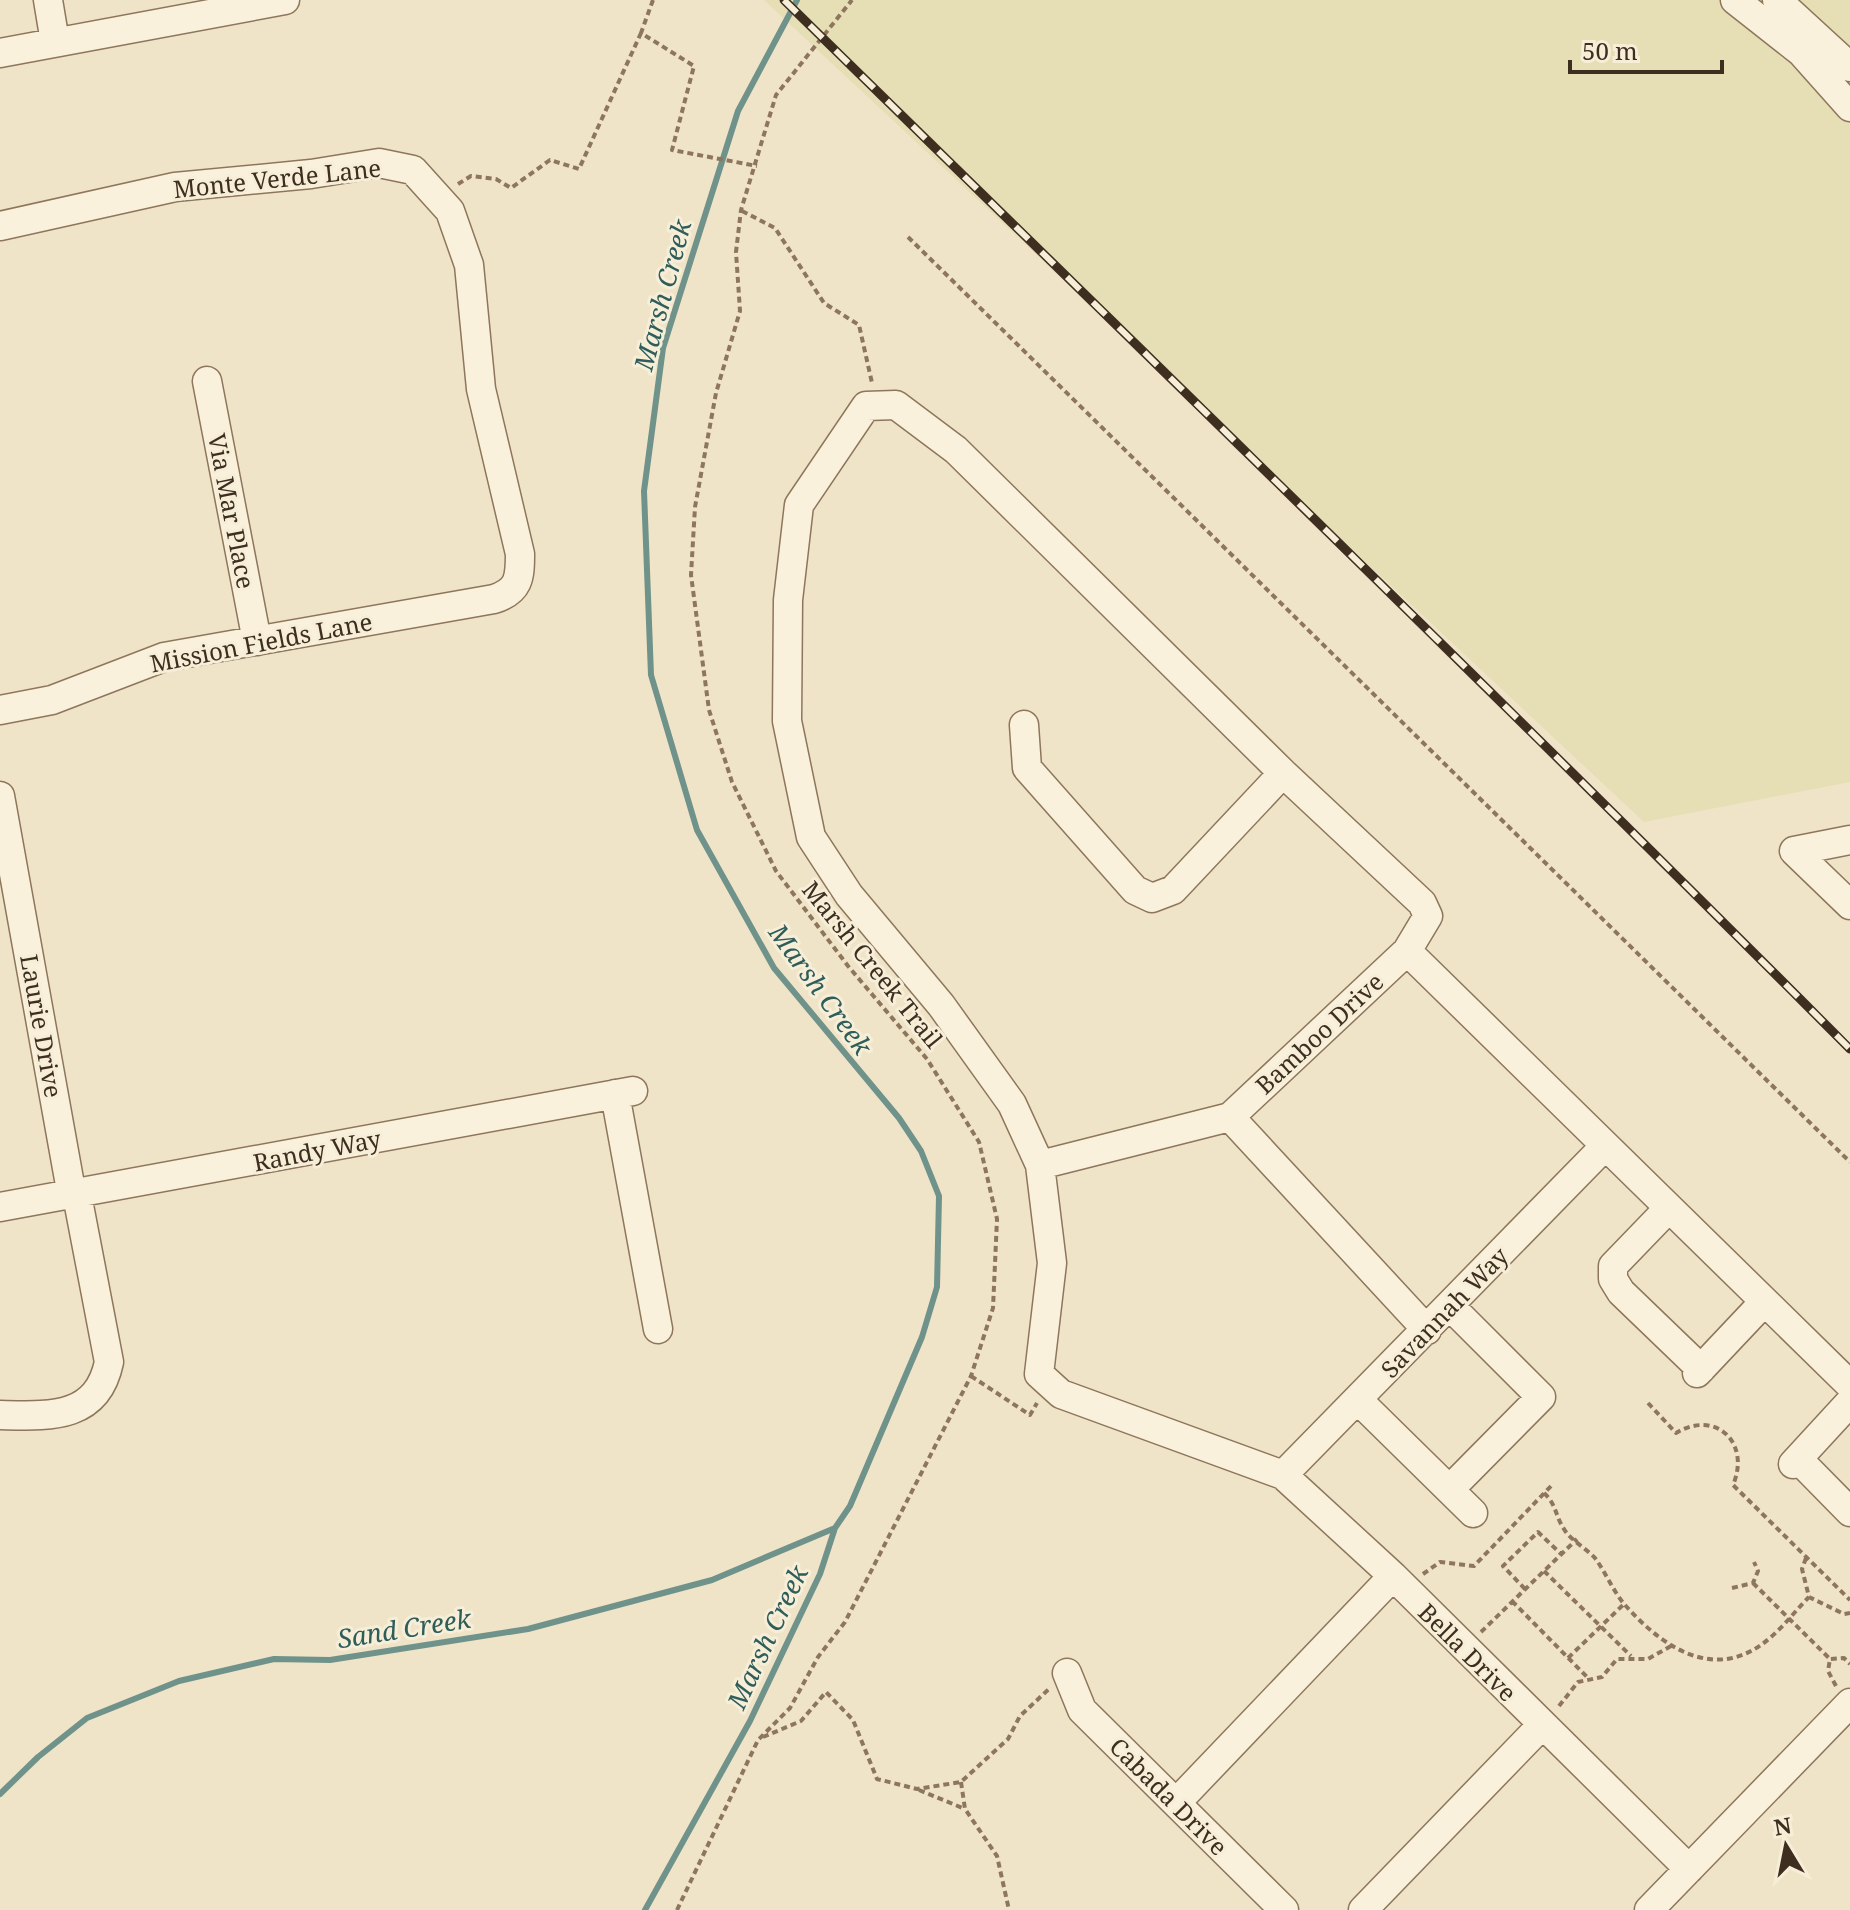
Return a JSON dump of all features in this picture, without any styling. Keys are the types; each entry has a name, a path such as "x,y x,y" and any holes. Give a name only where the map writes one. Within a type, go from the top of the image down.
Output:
{"street":[{"path":"48,0 55,42"},
{"path":"0,53 285,0"},
{"path":"1735,0 1801,52 1850,107"},
{"path":"1777,0 1850,67"},
{"name":"Monte Verde Lane","path":"0,226 175,187 311,174 379,163 413,170 450,211 469,265 481,389 520,554 520,579"},
{"name":"Via Mar Place","path":"207,381 257,641"},
{"path":"1024,725 1027,768 1135,890 1152,898 1173,890 1283,773 956,450 896,405 866,406 799,505 788,600 787,721 811,837 849,895 941,1005 1012,1104 1040,1165 1052,1263 1039,1374 1050,1384"},
{"name":"Mission Fields Lane","path":"0,710 52,700 164,657 494,599 510,594 520,579"},
{"name":"Bamboo Drive","path":"1040,1165 1230,1117 1407,951 1428,916 1422,903 1283,773"},
{"name":"Laurie Drive","path":"0,796 74,1195 109,1362 105,1383 87,1403 70,1411 48,1415 0,1415"},
{"path":"1850,840 1794,851 1850,905"},
{"path":"1407,951 1850,1385"},
{"name":"Randy Way","path":"0,1207 624,1093 658,1329"},
{"path":"1230,1117 1427,1330"},
{"name":"Savannah Way","path":"1283,1475 1604,1147"},
{"path":"1668,1209 1613,1266 1613,1279 1621,1292 1699,1371 1764,1302"},
{"path":"1450,1306 1541,1397 1450,1489"},
{"name":"Bella Drive","path":"1050,1384 1061,1394 1283,1475 1400,1583 1541,1726 1689,1869"},
{"path":"1358,1400 1473,1513"},
{"path":"1850,1402 1796,1461 1850,1512"},
{"path":"1176,1803 1400,1583"},
{"name":"Cabada Drive","path":"1067,1673 1082,1710 1284,1910"},
{"path":"1649,1910 1849,1708"},
{"path":"1363,1910 1541,1726"}],"path":[{"path":"439,197 471,176 496,179 511,188 550,160 579,169 653,0"},
{"name":"Marsh Creek Trail","path":"677,1910 758,1740 790,1708 818,1657 845,1622 971,1376 993,1308 997,1219 979,1142 927,1059 848,966 776,871 732,782 709,710 697,642 692,562 695,507 716,393 740,311 736,252 741,210 757,166 776,95 852,0"},
{"path":"641,33 694,66 672,150 757,166"},
{"path":"741,210 775,228 824,303 859,325 877,405"},
{"path":"908,237 1850,1162"},
{"path":"971,1376 1030,1415 1050,1384"},
{"path":"1648,1403 1676,1433 1689,1425 1712,1424 1729,1436 1737,1453 1738,1473 1733,1485 1850,1600"},
{"path":"1400,1583 1440,1562 1474,1566 1553,1484"},
{"path":"1544,1493 1556,1503 1564,1531 1577,1539 1595,1559 1624,1604 1671,1646 1699,1660 1728,1661 1770,1638 1809,1597"},
{"path":"1525,1589 1503,1566 1520,1549 1538,1532 1561,1554"},
{"path":"1465,1648 1577,1539"},
{"path":"1806,1558 1802,1569 1809,1597"},
{"path":"1753,1583 1758,1571 1754,1562"},
{"path":"1544,1571 1632,1657"},
{"path":"1732,1588 1753,1583"},
{"path":"1753,1583 1830,1659 1844,1658 1850,1664"},
{"path":"1809,1597 1844,1614 1850,1613"},
{"path":"1512,1601 1589,1679"},
{"path":"1568,1658 1624,1604"},
{"path":"1541,1726 1578,1682 1602,1677 1617,1659 1648,1659 1671,1646"},
{"path":"1830,1659 1828,1671 1849,1708"},
{"path":"917,1789 961,1782 1008,1739 1020,1716 1067,1673"},
{"path":"758,1740 801,1721 826,1692 853,1720 877,1779 917,1789 965,1809"},
{"path":"961,1782 965,1809 997,1856 1009,1910"}],"shaded area":[{"path":"764,0 1850,0 1850,782 1644,822"}],"waterway":[{"name":"Marsh Creek","path":"645,1910 750,1721 820,1574 835,1528 850,1506 922,1337 937,1287 939,1196 921,1151 899,1118 774,968 697,830 651,675 644,491 663,348 738,111 797,0"},
{"name":"Sand Creek","path":"0,1794 38,1757 87,1718 179,1681 274,1659 330,1660 528,1629 712,1580 835,1528"}],"railway":[{"path":"784,0 1850,1049"}]}
